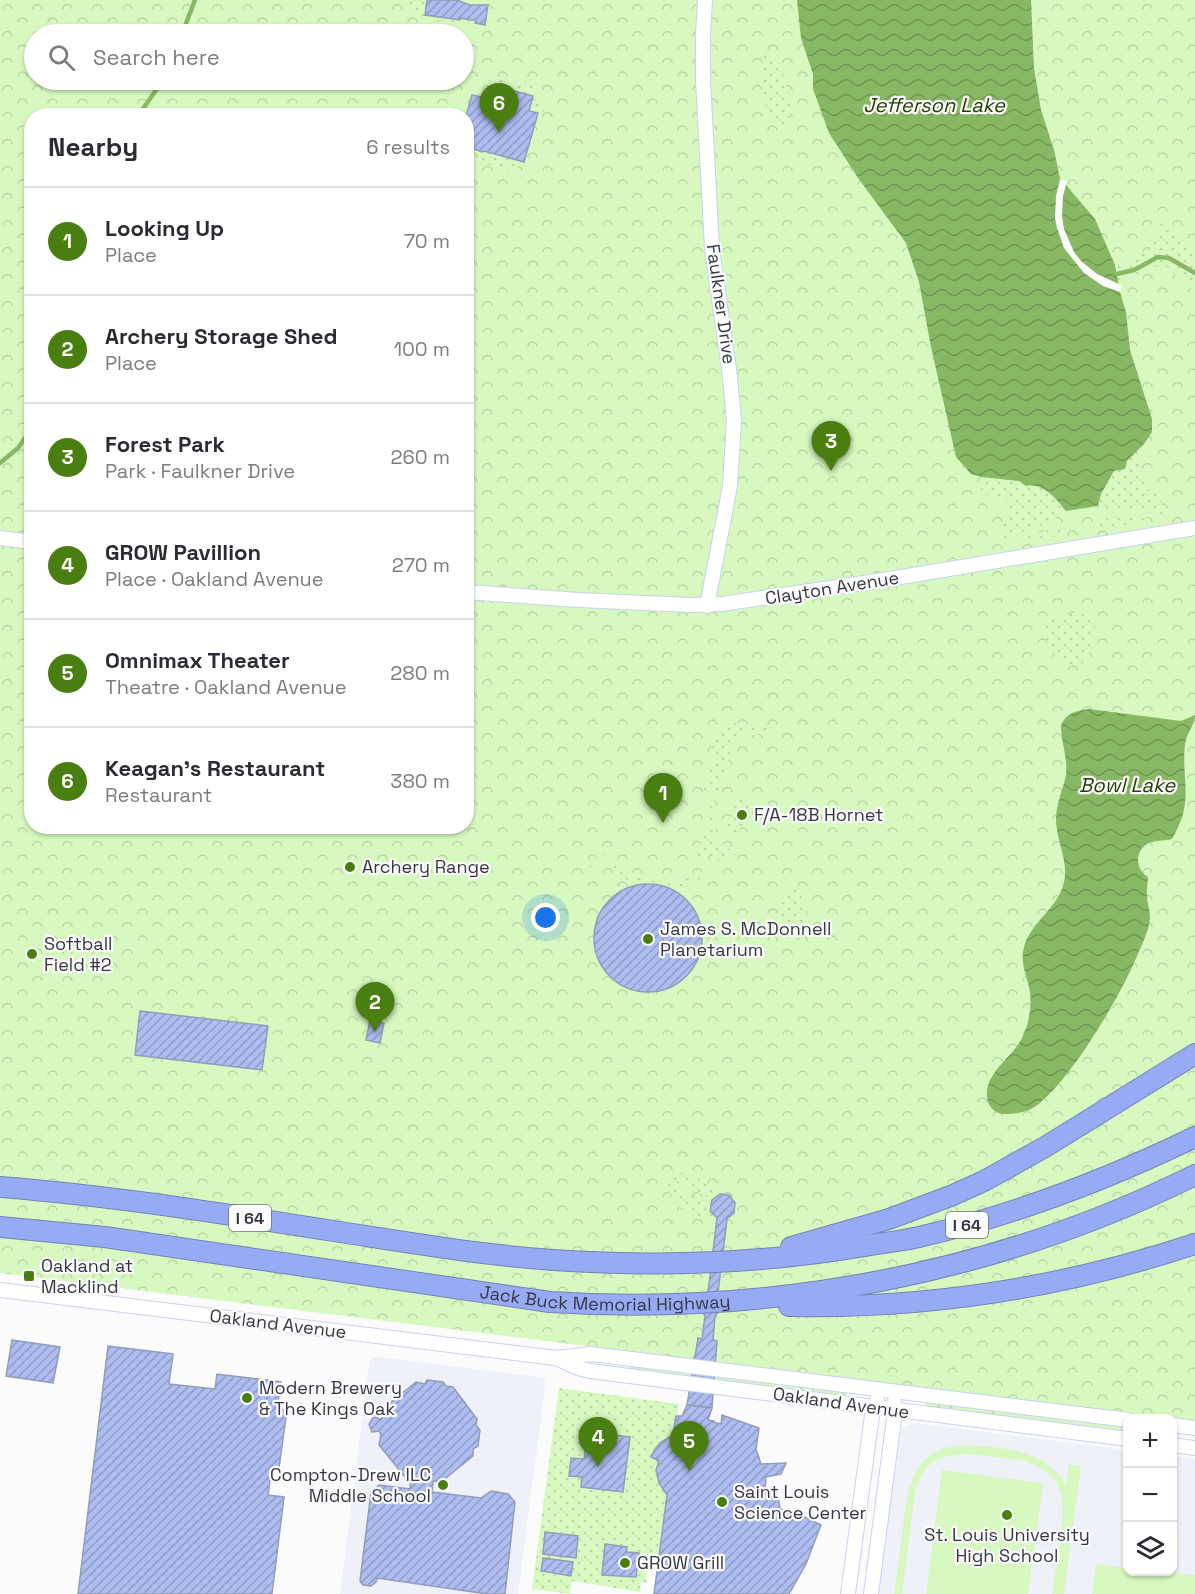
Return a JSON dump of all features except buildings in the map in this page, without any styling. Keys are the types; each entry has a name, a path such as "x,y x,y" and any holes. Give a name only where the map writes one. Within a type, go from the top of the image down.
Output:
{"highway":[{"path":"726,1263 842,1233 898,1216 953,1195 1009,1168 1195,1054"},
{"name":"Jack Buck Memorial Highway","path":"0,1187 105,1197 409,1242 552,1260 648,1264 726,1263 830,1252 916,1238 965,1225 1061,1195 1126,1169 1195,1137"},
{"name":"Jack Buck Memorial Highway","path":"0,1227 105,1237 550,1302 648,1306 792,1296 903,1277 990,1256 1085,1224 1195,1175"},
{"path":"726,1302 833,1307 884,1304 991,1292 1110,1270 1195,1244"}],"street":[{"name":"Faulkner Drive","path":"705,0 703,80 712,248 734,421 730,486 707,606"},
{"name":"Clayton Avenue","path":"474,593 707,606 866,583 1195,528"},
{"path":"0,538 24,541"},
{"name":"Oakland Avenue","path":"0,1290 556,1358 591,1354 1123,1419"},
{"name":"Oakland Avenue","path":"556,1358 590,1371 1123,1438"},
{"path":"848,1594 873,1408 880,1396 887,1391 892,1397 895,1411 871,1594"},
{"path":"1177,1426 1195,1428"},
{"path":"1177,1446 1195,1448"}],"shaded area":[{"name":"Compton-Drew ILC Middle School","path":"377,1357 546,1378 518,1594 340,1594 369,1365 370,1360"},
{"name":"St. Louis University High School","path":"915,1423 1123,1449 1123,1576 1177,1576 1177,1457 1195,1459 1195,1594 876,1594 898,1435 904,1426"}],"green space":[{"path":"0,0 1195,0 1195,1422 1177,1420 1177,1414 1131,1414 0,1273"},
{"path":"407,0 427,0 425,15 459,20 464,18 458,24 454,24 413,13"},
{"path":"769,54 779,67 787,88 790,109 787,125 780,126 770,121 763,88 764,55"},
{"path":"495,78 516,85 534,78 536,93 545,103 545,112 534,109 536,101 533,96 494,85 488,80"},
{"path":"484,151 519,160 516,173 479,162"},
{"path":"1167,222 1195,248 1195,293 1166,266 1153,267 1140,274 1118,280 1115,265 1127,263 1151,247 1161,224"},
{"path":"1134,452 1142,468 1145,489 1155,491 1165,516 1138,510 1109,513 1108,504 1098,506 1109,477"},
{"path":"982,477 1020,481 1026,486 1044,489 1066,511 1056,513 1057,522 1030,528 1003,541 1000,529 1010,517 1005,499 984,494 981,489"},
{"path":"1121,517 1149,518 1149,521 1101,529 1099,520"},
{"path":"1066,526 1067,534 1019,543 1018,540 1036,533"},
{"path":"1078,611 1091,620 1095,629 1092,647 1080,666 1071,665 1058,658 1049,647 1045,632 1045,623"},
{"path":"734,723 759,725 766,728 767,732 763,735 735,736 718,792 704,792 713,758 716,731"},
{"path":"746,798 757,806 758,814 750,824 743,824 737,833 729,834 726,825 732,816 731,810 738,800"},
{"path":"708,800 713,800 716,804 715,841 701,861 697,853 707,824"},
{"path":"720,842 736,854 723,862 719,862 710,855"},
{"path":"607,851 613,854 615,861 624,869 642,880 672,882 692,876 701,870 702,877 695,883 673,890 655,884 637,885 620,876 611,866 612,856 607,854 595,859 587,877 588,867 592,860 598,854"},
{"path":"789,886 797,890 806,907 806,926 800,935 787,929 781,915 782,899"},
{"path":"682,1173 697,1178 720,1194 712,1200 670,1177"},
{"path":"667,1182 711,1206 710,1211 717,1220 698,1218 684,1212 674,1200"},
{"path":"630,1365 777,1383 777,1388 629,1370"},
{"path":"777,1383 844,1392 847,1395 844,1397 777,1388"},
{"path":"559,1388 679,1404 658,1559 649,1557 646,1583 641,1582 640,1592 572,1581 570,1594 532,1589"},
{"path":"925,1402 1000,1411 1000,1417 925,1407"},
{"path":"1000,1411 1123,1426 1123,1432 1000,1417"},
{"path":"961,1445 1005,1449 1034,1457 1046,1463 1066,1485 1069,1464 1081,1466 1064,1594 1052,1594 1063,1515 1061,1494 1057,1484 1043,1469 1035,1465 1005,1458 968,1454 945,1457 934,1462 919,1480 915,1494 902,1594 894,1594 907,1499 915,1473 932,1455"},
{"path":"942,1470 1043,1483 1028,1594 926,1594"},
{"path":"1096,1564 1123,1567 1123,1576 1177,1576 1177,1573 1195,1575 1195,1594 1092,1594"}],"water":[{"name":"Jefferson Lake","path":"797,0 1031,0 1034,68 1041,110 1060,178 1095,219 1115,265 1126,312 1130,350 1152,419 1152,432 1127,461 1125,469 1114,471 1101,494 1098,506 1066,511 1044,489 1026,486 1019,481 971,474 956,457 919,282 906,243 858,178 829,133 813,89 813,74 801,38"},
{"name":"Bowl Lake","path":"1089,709 1181,721 1195,715 1185,744 1186,792 1183,813 1172,839 1147,844 1138,856 1139,866 1148,877 1149,923 1129,973 1107,1015 1079,1058 1050,1094 1029,1110 1001,1114 989,1104 987,1088 994,1073 1021,1040 1028,1021 1031,1000 1023,963 1024,947 1032,930 1056,900 1064,882 1065,866 1056,819 1066,775 1061,726 1069,715"}],"pier":[{"path":"1060,179 1067,181 1063,196 1062,217 1064,229 1074,252 1097,274 1121,285 1120,292 1103,286 1084,273 1064,248 1055,218 1056,196"}],"waterway":[{"path":"186,24 195,0"},
{"path":"144,108 156,90"},
{"path":"1117,274 1134,270 1158,257 1169,258 1195,273"},
{"path":"0,463 18,448 24,439"}],"place":[{"name":"Keagan’s Restaurant","path":"499,133"},
{"name":"Forest Park","path":"831,471"},
{"name":"F/A-18B Hornet","path":"742,815"},
{"name":"Looking Up","path":"663,823"},
{"name":"Archery Range","path":"350,867"},
{"name":"James S. McDonnell Planetarium","path":"648,939"},
{"name":"Softball Field #2","path":"32,954"},
{"name":"Archery Storage Shed","path":"375,1032"},
{"name":"Oakland at Macklind","path":"29,1276"},
{"name":"Modern Brewery & The Kings Oak","path":"247,1398"},
{"name":"GROW Pavillion","path":"598,1467"},
{"name":"Omnimax Theater","path":"689,1471"},
{"name":"Compton-Drew ILC Middle School","path":"443,1485"},
{"name":"Saint Louis Science Center","path":"722,1502"},
{"name":"St. Louis University High School","path":"1007,1515"},
{"name":"GROW Grill","path":"625,1563"}]}
